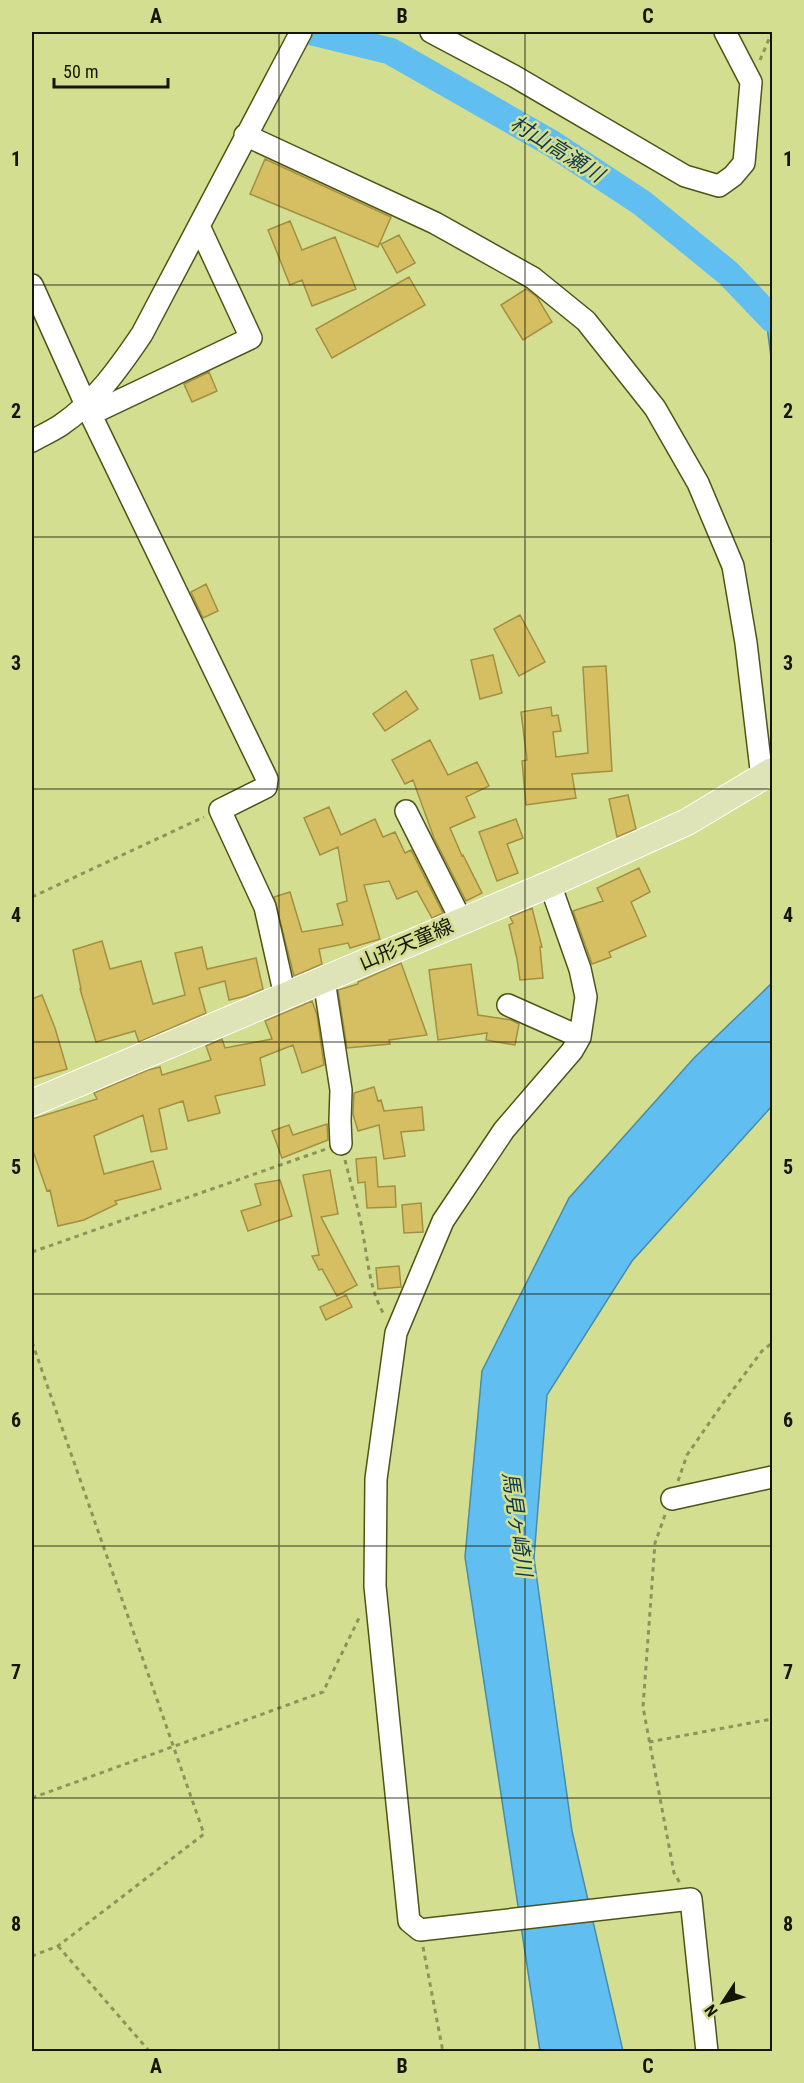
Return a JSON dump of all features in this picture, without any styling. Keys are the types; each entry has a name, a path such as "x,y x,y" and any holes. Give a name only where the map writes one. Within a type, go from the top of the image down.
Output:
{"main road":[{"name":"山形天童線","path":"32,1103 550,884 687,822 767,774"}],"street":[{"path":"88,409 142,333 301,32"},
{"path":"431,32 514,76 685,176 719,186 744,163 751,82 725,32"},
{"path":"245,135 435,223 533,278 586,321 655,408 698,483 733,566 767,774"},
{"path":"32,441 88,409 251,338 199,226"},
{"path":"32,285 88,409 267,779 266,787 220,810 265,907 285,996"},
{"path":"406,811 461,920"},
{"path":"550,884 580,969 586,997 580,1037 572,1051 504,1130 443,1221 396,1333 376,1479 375,1586 409,1921 420,1930 691,1899 707,2052"},
{"path":"324,980 341,1090 341,1144"},
{"path":"508,1005 580,1037"},
{"path":"672,1499 772,1477"}],"path":[{"path":"751,82 772,32"},
{"path":"32,897 220,810"},
{"path":"32,1252 341,1144 363,1232 369,1275 379,1305 396,1333"},
{"path":"32,1342 172,1748 204,1834 58,1946 32,1956"},
{"path":"691,1899 674,1873 643,1707 655,1543 687,1455 762,1351 772,1343"},
{"path":"32,1367 39,1364"},
{"path":"32,1797 322,1692 375,1586"},
{"path":"649,1742 772,1719"},
{"path":"420,1930 443,2052"},
{"path":"58,1946 150,2052"}],"water":[{"path":"765,311 772,312 772,365"},
{"name":"馬見ヶ崎川","path":"772,983 772,1106 632,1261 547,1395 534,1558 572,1831 623,2051 540,2051 465,1557 482,1371 569,1198 694,1058"}],"building":[{"path":"265,159 391,217 378,247 250,194"},
{"path":"290,221 302,250 335,237 356,289 312,306 302,280 290,285 268,230"},
{"path":"399,235 415,263 397,273 381,244"},
{"path":"409,277 425,305 332,358 316,329"},
{"path":"526,289 537,297 552,322 523,340 501,305"},
{"path":"209,372 217,391 192,402 184,384"},
{"path":"206,584 218,611 203,618 191,592"},
{"path":"520,615 545,662 519,676 494,629"},
{"path":"493,655 502,693 480,699 471,660"},
{"path":"606,666 612,771 572,774 576,798 526,805 522,761 527,760 521,712 551,707 552,716 558,715 561,731 553,732 556,757 588,753 583,667"},
{"path":"406,691 418,709 385,731 373,714"},
{"path":"430,740 448,775 477,762 489,786 466,797 475,817 450,828 482,893 466,901 434,838 413,780 405,784 392,760"},
{"path":"628,795 636,829 617,837 609,799"},
{"path":"329,807 341,835 375,819 383,837 395,832 405,853 411,850 443,913 432,918 417,891 397,899 389,881 364,885 380,939 350,948 348,943 319,949 322,964 294,976 274,897 290,892 302,932 343,925 337,904 347,901 338,847 320,855 304,818"},
{"path":"516,819 523,838 507,844 518,873 497,881 479,832"},
{"path":"639,868 650,892 631,902 646,936 609,952 611,957 592,964 573,911 603,901 597,888"},
{"path":"532,908 542,947 540,947 543,978 520,980 509,925 513,923 510,917"},
{"path":"102,941 110,969 141,961 153,1004 185,995 175,953 202,947 207,969 256,958 263,989 229,1000 225,981 199,988 206,1013 139,1042 135,1031 96,1042 80,989 73,950"},
{"path":"401,963 427,1035 389,1040 390,1044 347,1048 338,990 358,984"},
{"path":"471,964 478,1015 511,1020 519,1024 515,1045 486,1040 487,1033 438,1040 429,970"},
{"path":"42,995 67,1069 32,1079 32,999"},
{"path":"312,1001 317,1015 324,1065 302,1073 293,1045 260,1058 265,1085 215,1096 220,1113 188,1121 183,1101 159,1109 167,1149 151,1152 143,1115 94,1136 104,1174 153,1161 161,1189 115,1201 117,1204 84,1220 58,1226 50,1190 47,1191 32,1148 32,1119 97,1099 94,1093 148,1070 160,1067 162,1075 211,1060 206,1046 222,1039 225,1048 272,1039 265,1021"},
{"path":"374,1087 384,1111 422,1107 424,1130 401,1132 405,1156 384,1159 379,1125 358,1131 353,1114 354,1093"},
{"path":"327,1124 328,1140 282,1158 272,1131 289,1125 293,1135"},
{"path":"376,1157 378,1187 395,1186 396,1207 367,1208 365,1182 358,1183 356,1159"},
{"path":"330,1170 338,1214 321,1217 357,1285 337,1296 312,1256 319,1255 303,1175"},
{"path":"280,1180 292,1216 248,1231 241,1211 261,1205 255,1184"},
{"path":"421,1203 423,1232 404,1233 402,1205"},
{"path":"399,1266 401,1287 378,1289 376,1268"},
{"path":"346,1295 352,1307 326,1320 320,1307"}],"waterway":[{"name":"村山高瀬川","path":"312,32 390,51 551,143 642,203 728,273 772,319"}]}
